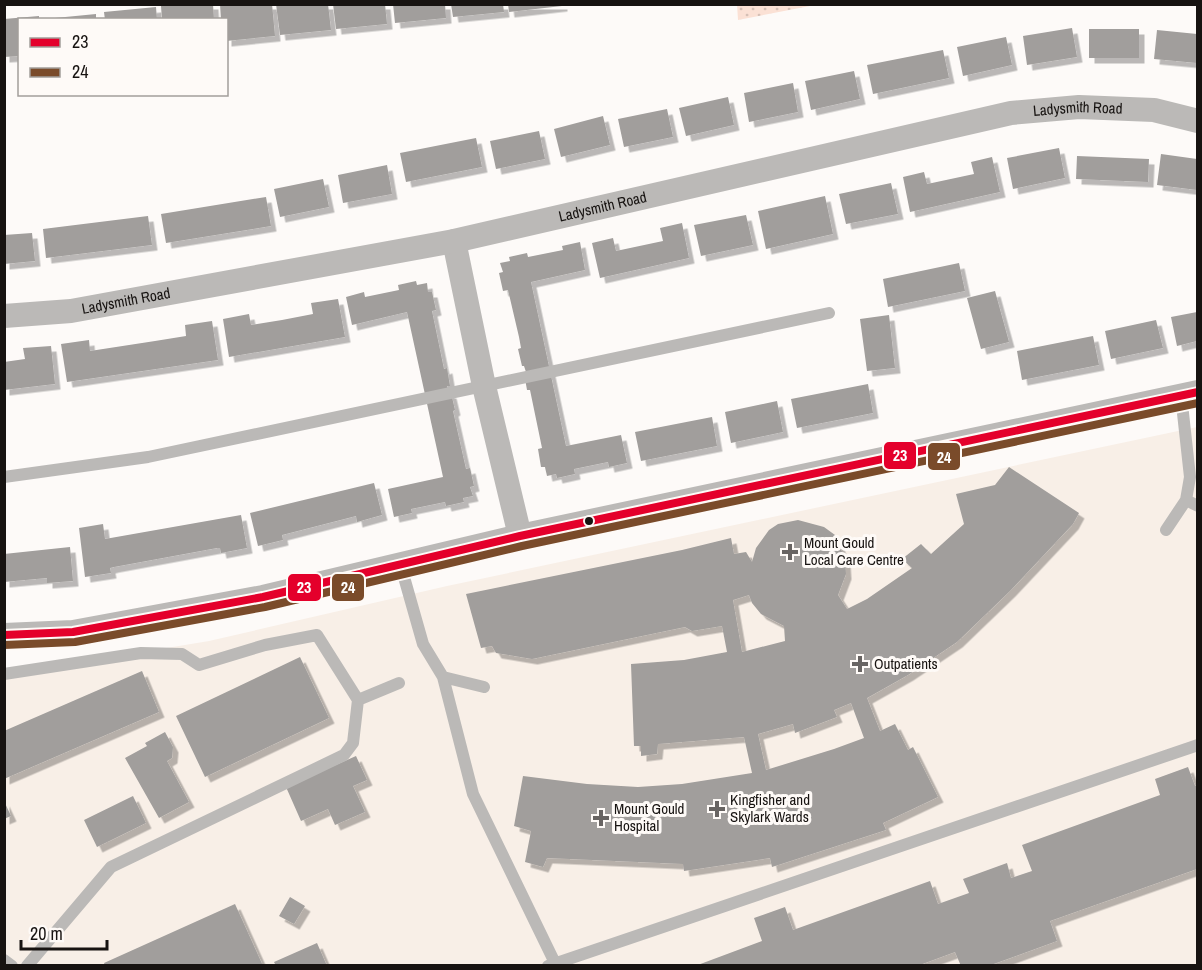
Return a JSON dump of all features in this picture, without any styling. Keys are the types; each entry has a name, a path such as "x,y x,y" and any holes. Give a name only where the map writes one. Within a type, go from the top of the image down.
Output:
{"street":[{"name":"Ladysmith Road","path":"4,316 82,309 454,241 1011,113 1079,107 1154,110 1197,121"},
{"path":"454,241 484,386 520,536"},
{"path":"4,635 73,632 263,597 520,536 1189,394"}],"lane":[{"path":"4,477 148,457 829,313"},
{"path":"1166,530 1192,503 1189,394"},
{"path":"400,563 423,644 443,677 473,794 552,964 1197,745"},
{"path":"4,674 141,653 182,654 199,665 265,645 317,634 358,700 353,743 344,755 111,867 27,966"},
{"path":"443,677 484,687"},
{"path":"358,700 399,683"},
{"path":"4,960 12,966"}],"shaded area":[{"path":"737,4 815,4 815,5 738,20"},
{"name":"Mount Gould Hospital","path":"1197,427 1197,965 5,966 5,671 46,668 209,641 447,586"}],"building":[{"path":"213,4 214,18 162,18 161,6"},
{"path":"220,4 272,4 275,36 228,41 228,18 221,18"},
{"path":"276,4 328,4 331,30 280,35"},
{"path":"333,4 385,4 387,24 336,29"},
{"path":"393,4 445,4 446,18 395,23"},
{"path":"451,4 503,4 504,12 453,17"},
{"path":"508,4 562,4 562,6 509,12"},
{"path":"156,7 157,18 105,18 104,12"},
{"path":"96,14 96,18 55,18"},
{"path":"39,16 39,18 18,18 18,56 4,57 4,19"},
{"path":"1072,28 1077,57 1027,65 1023,36"},
{"path":"1089,29 1139,29 1139,58 1089,58"},
{"path":"1157,30 1197,34 1197,63 1154,59"},
{"path":"1006,37 1012,65 963,76 957,47"},
{"path":"943,50 949,78 873,94 867,65"},
{"path":"854,71 860,99 811,110 805,81"},
{"path":"793,83 798,112 749,122 744,93"},
{"path":"728,97 734,125 686,136 679,108"},
{"path":"667,109 673,137 624,147 618,119"},
{"path":"603,116 610,145 561,157 554,129"},
{"path":"539,131 545,159 496,169 490,141"},
{"path":"476,138 482,167 406,182 400,153"},
{"path":"1059,148 1065,178 1013,189 1007,158"},
{"path":"1161,154 1197,159 1197,190 1157,185"},
{"path":"1077,156 1149,159 1148,182 1076,179"},
{"path":"992,157 1000,192 910,212 903,177 924,172 927,184 974,174 971,162"},
{"path":"387,165 392,194 343,203 338,175"},
{"path":"323,179 329,207 280,217 274,189"},
{"path":"891,183 898,214 846,224 839,194"},
{"path":"825,196 833,234 766,249 758,211"},
{"path":"266,197 271,226 166,243 161,214"},
{"path":"746,215 753,245 701,256 694,225"},
{"path":"148,216 152,245 46,258 43,229"},
{"path":"682,223 689,258 600,278 592,243 613,238 616,251 663,241 660,228"},
{"path":"32,233 35,261 4,264 4,235"},
{"path":"580,242 585,270 531,282 566,446 621,435 627,463 609,467 608,462 574,469 575,474 557,478 556,474 547,476 545,467 541,467 538,449 542,448 530,390 527,390 524,373 526,372 522,366 518,349 521,348 519,337 508,290 503,291 499,273 503,272 500,263 510,261 509,257 527,253 528,257 563,250 562,246"},
{"path":"959,263 965,291 888,307 883,279"},
{"path":"416,281 417,285 427,283 428,292 432,292 436,310 432,311 444,369 447,368 450,386 447,386 455,410 453,411 466,469 470,468 474,486 470,487 473,496 463,498 464,502 446,506 445,502 411,509 412,513 394,517 388,489 443,477 407,312 352,325 346,297 364,292 365,297 399,290 398,285"},
{"path":"995,291 1009,342 981,349 967,298"},
{"path":"338,299 345,337 229,357 223,319 249,314 251,325 282,320 313,314 311,303"},
{"path":"1197,312 1197,341 1177,346 1171,317"},
{"path":"889,315 895,368 867,371 860,319"},
{"path":"1156,320 1163,348 1111,359 1105,331"},
{"path":"212,321 218,360 67,382 61,344 89,340 90,351 186,336 185,325"},
{"path":"1093,336 1099,365 1022,380 1017,351"},
{"path":"51,346 55,384 4,390 4,362 25,359 23,348"},
{"path":"868,384 873,413 797,428 791,399"},
{"path":"777,401 783,432 731,443 725,412"},
{"path":"712,417 717,446 641,461 635,432"},
{"path":"1009,467 1079,513 1073,524 1010,591 957,642 908,675 867,698 880,731 895,724 908,750 913,747 938,797 883,823 886,830 772,867 770,858 684,871 683,864 547,858 543,867 525,862 531,831 514,826 523,776 587,784 638,787 682,784 752,773 744,737 658,744 657,754 641,756 641,746 634,746 631,664 684,660 727,652 722,626 692,631 685,627 532,659 496,653 492,646 481,648 466,594 731,538 734,554 746,552 752,562 756,548 769,530 778,524 798,520 824,527 835,535 845,559 846,574 838,595 847,609 867,599 912,568 902,559 921,544 931,554 964,524 956,494 995,485","holes":["749,595 761,614 784,626 785,641 742,652 733,600","851,703 864,738 766,770 758,734 793,724 795,733 837,717 834,710"]},
{"path":"374,483 382,515 357,522 356,516 282,535 283,540 258,546 250,513"},
{"path":"241,515 247,548 221,553 220,548 217,548 114,567 110,568 111,573 85,577 79,528 103,524 105,539"},
{"path":"70,547 73,581 47,583 47,578 4,582 4,554"},
{"path":"300,657 329,718 205,777 176,716"},
{"path":"142,671 159,712 4,779 4,731"},
{"path":"165,732 173,747 172,758 167,761 189,802 159,818 125,758 147,746 145,743"},
{"path":"356,756 367,780 353,786 365,812 335,825 328,809 301,821 286,787"},
{"path":"1188,767 1195,786 1197,785 1197,869 1050,921 1057,941 988,966 961,966 955,952 917,966 695,966 762,941 754,918 785,907 793,930 930,881 938,904 969,893 963,879 1007,863 1011,878 1032,871 1022,845 1160,795 1155,779"},
{"path":"133,796 146,823 97,847 84,820"},
{"path":"4,801 11,816 4,819"},
{"path":"290,897 305,906 294,924 279,916"},
{"path":"235,904 263,966 105,966 104,963"},
{"path":"317,943 327,966 276,966 274,962"}],"transit line":[{"name":"23","path":"4,635 73,632 263,597 520,536 1198,392"},
{"name":"24","path":"4,645 75,642 265,607 522,546 1198,403"}],"place":[{"name":"Mount Gould Local Care Centre","path":"790,552"},
{"name":"Outpatients","path":"860,664"},
{"name":"Kingfisher and Skylark Wards","path":"717,809"},
{"name":"Mount Gould Hospital","path":"601,818"}]}
